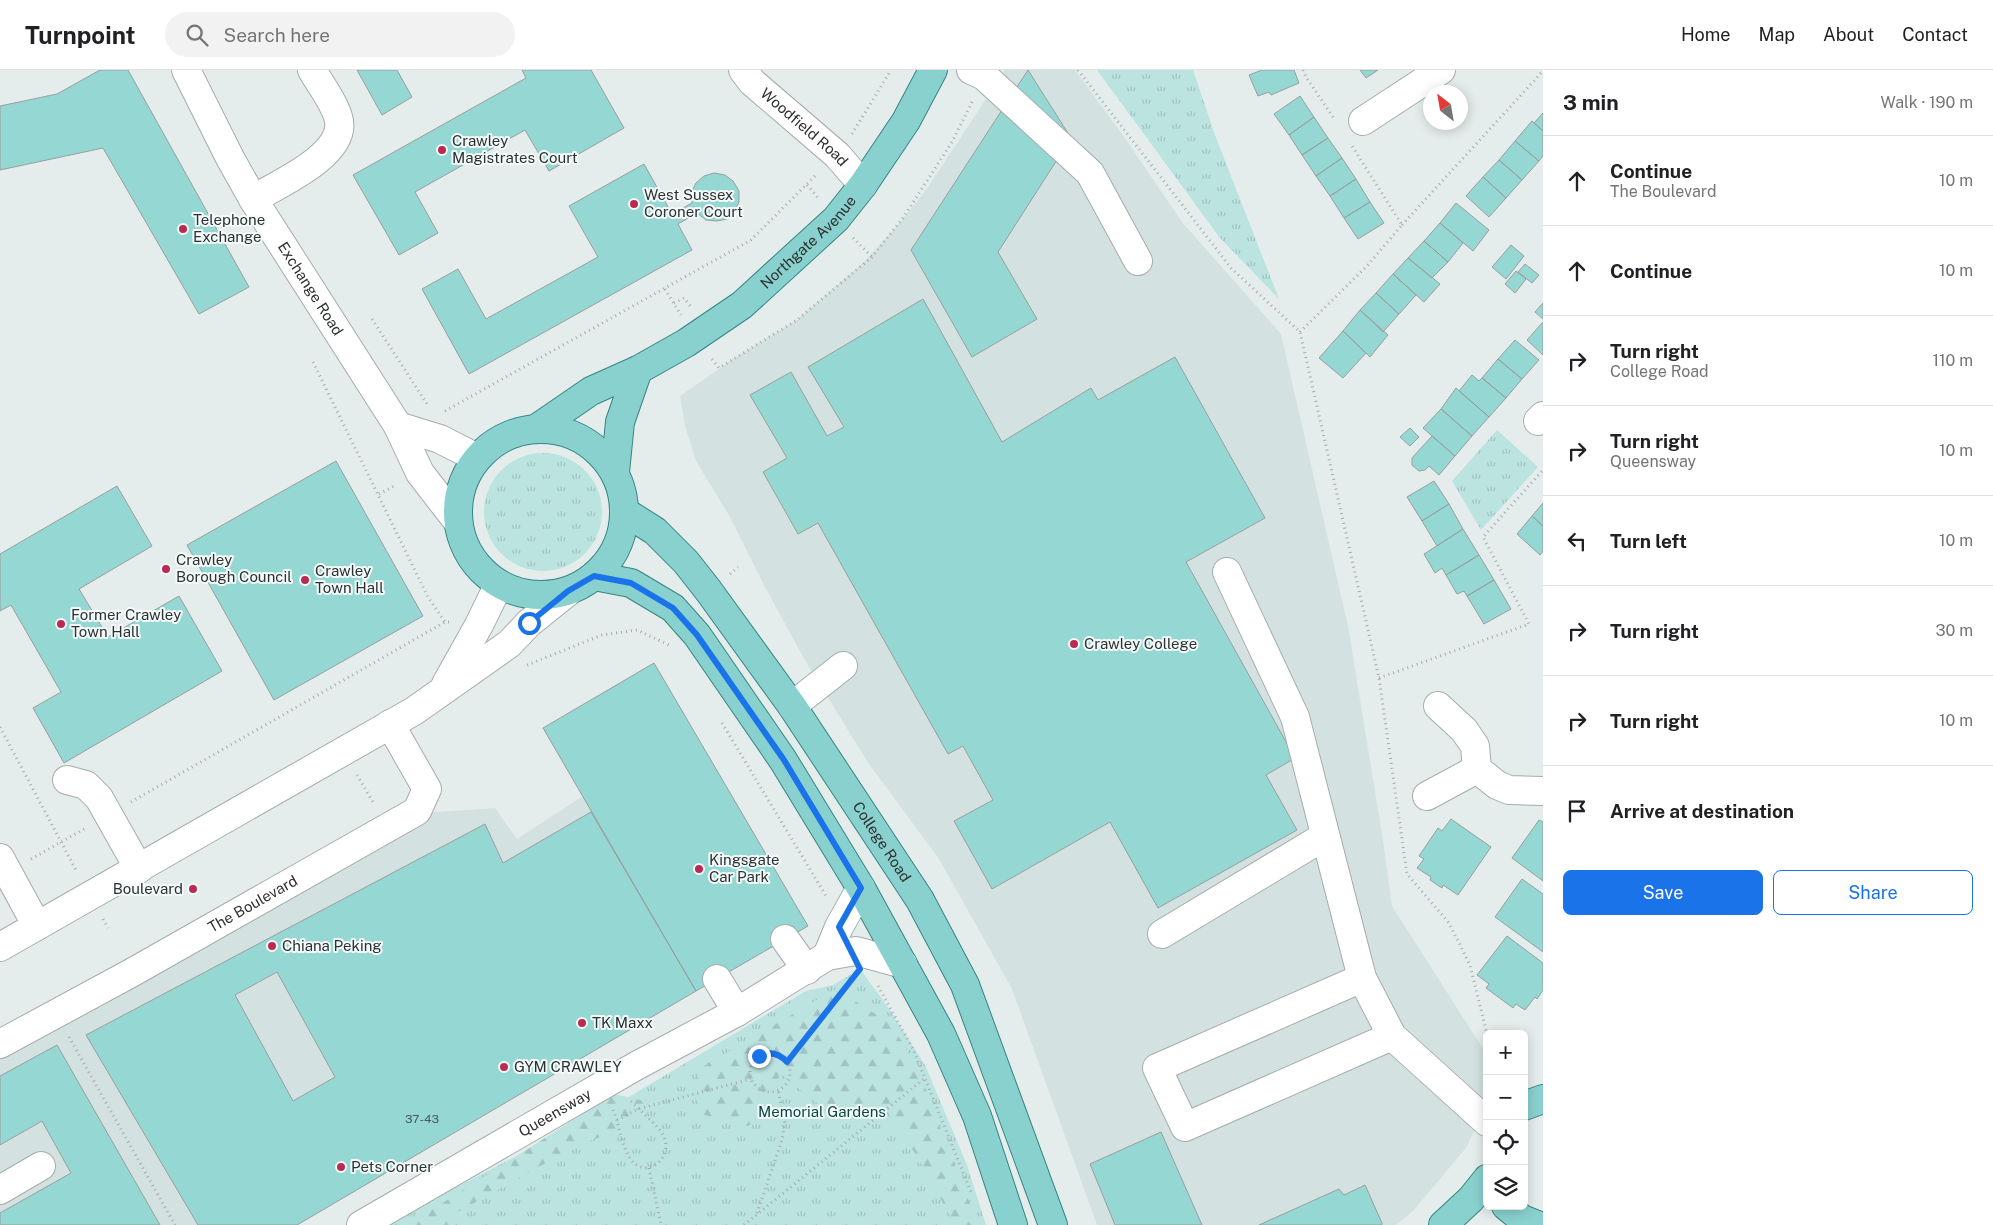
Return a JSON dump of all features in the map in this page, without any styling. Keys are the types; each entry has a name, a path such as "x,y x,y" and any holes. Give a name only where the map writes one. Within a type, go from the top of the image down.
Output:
{"main road":[{"name":"Northgate Avenue","path":"537,428 591,391 638,370 696,337 742,305 836,219 863,185 906,122 933,70"},
{"path":"615,472 620,422 638,370"},
{"path":"537,428 565,431 585,440 602,454 615,472 622,492 625,512 621,536 611,558 594,576 568,591 545,596 521,593 499,584 479,568 465,548 458,522 459,495 477,458 486,449 510,434 537,428"},
{"name":"College Road","path":"625,512 655,531 686,562 708,590 792,706 920,900 965,985 1053,1225"},
{"path":"594,576 631,583 673,608 697,635 784,760 861,888 941,1034 977,1116 1013,1225"},
{"path":"1528,1105 1543,1100"},
{"path":"1443,1225 1479,1189"},
{"path":"1511,1210 1522,1219 1537,1225"}],"street":[{"name":"Exchange Road","path":"186,70 230,158 253,198 398,426 420,473 458,522"},
{"path":"253,198 316,162 332,147 340,130 338,116 312,70"},
{"name":"Woodfield Road","path":"743,70 752,82 829,163 863,185"},
{"path":"1353,127 1441,70"},
{"path":"978,73 1090,173 1138,262"},
{"path":"398,426 438,428 477,458"},
{"path":"1227,572 1295,716 1362,978 1392,1036 1485,1120"},
{"path":"443,690 499,584"},
{"path":"0,947 414,711 509,644 529,623 568,591"},
{"path":"792,706 844,666"},
{"path":"1438,706 1464,730 1475,746 1477,769 1497,785 1509,790 1543,791"},
{"name":"The Boulevard","path":"0,1044 133,972 417,811 427,789 390,724"},
{"path":"1427,796 1477,769"},
{"path":"67,780 86,785 99,798 139,869"},
{"path":"1162,934 1325,836"},
{"path":"4,865 37,926"},
{"name":"Queensway","path":"361,1225 636,1066 737,1012 831,951 861,888"},
{"path":"785,939 831,951 856,951 903,964"},
{"path":"1362,978 1157,1068 1185,1127 1392,1036"},
{"path":"717,979 737,1012"},
{"path":"0,1190 41,1166"},
{"path":"1461,1225 1479,1189"}],"path":[{"path":"372,319 438,428 665,289 751,240 829,163 850,139 890,70"},
{"path":"1078,70 1232,268 1300,332 1379,678 1407,874 1450,923 1470,964 1486,1030"},
{"path":"1303,70 1306,77 1353,127 1402,225"},
{"path":"1300,332 1367,266 1543,71"},
{"path":"707,354 719,368 797,320 872,257 903,218 952,142 978,73"},
{"path":"665,289 683,317"},
{"path":"4,865 62,842 445,622 428,597 313,362"},
{"path":"1379,678 1529,624 1483,537 1543,470"},
{"path":"379,494 420,473"},
{"path":"521,668 602,635 637,630 670,646"},
{"path":"718,717 834,910 831,951 860,969 787,1062"},
{"path":"0,726 80,876"},
{"path":"876,984 882,991 913,1049 973,1197"},
{"path":"68,1036 175,1225"},
{"path":"764,1053 777,1054 787,1062 789,1068 787,1081 778,1090 765,1092 759,1089 751,1079 751,1066 764,1053"},
{"path":"744,1225 925,1078"},
{"path":"617,1120 638,1109 751,1079"},
{"path":"757,1214 782,1140 784,1124 778,1090"},
{"path":"610,1103 631,1160 636,1165 649,1168 660,1162 664,1157 666,1144 661,1132 626,1094"},
{"path":"649,1168 661,1225"}],"shaded area":[{"name":"Crawley College","path":"1005,70 1075,70 1125,138 1182,222 1281,334 1348,626 1392,906 1483,1049 1483,1112 1466,1148 1414,1210 1396,1225 1097,1225 1012,989 939,859 869,764 806,662 766,589 730,517 696,461 685,426 680,396 736,357 797,320 866,260 898,225 928,187"},
{"path":"589,792 696,991 297,1225 0,1225 0,1045 422,813 495,808 517,839"}],"green space":[{"path":"1097,70 1193,70 1215,135 1279,299 1220,238"},
{"path":"1497,430 1538,467 1481,530 1452,481"},
{"path":"543,453 565,458 585,470 597,490 602,512 597,534 585,554 565,566 543,571 521,566 501,554 489,534 484,512 489,490 501,470 521,458"},
{"name":"Memorial Gardens","path":"860,969 890,1010 925,1065 967,1165 986,1225 384,1225 622,1101 806,991 833,985"},
{"path":"836,989 891,1024 918,1069 978,1225 955,1225 920,1161 887,1110 868,1101 833,1116 780,1073 768,1114 748,1126 701,1114 691,1085 704,1066"},
{"path":"614,1094 657,1104 617,1131 578,1145 449,1217 450,1225 408,1225"}],"building":[{"name":"Telephone Exchange","path":"100,70 128,70 249,287 199,314 103,148 0,170 0,106 57,94"},
{"path":"357,70 397,70 412,97 382,115"},
{"name":"Crawley Magistrates Court","path":"522,70 591,70 624,128 549,171 525,130 415,192 438,233 399,255 353,175 526,78"},
{"path":"1028,70 1071,138 998,252 1037,319 972,357 911,250"},
{"path":"1262,70 1294,70 1299,83 1271,95 1269,92 1258,96 1249,75"},
{"path":"1360,70 1378,70 1366,78"},
{"path":"1300,96 1314,117 1289,135 1274,114"},
{"path":"1543,113 1543,131 1534,123"},
{"path":"1314,117 1328,138 1302,155 1289,135"},
{"path":"1532,121 1543,131 1543,156 1539,161 1515,141"},
{"path":"1328,138 1342,158 1316,176 1302,155"},
{"path":"1515,141 1539,161 1522,180 1499,160"},
{"path":"1342,158 1356,179 1330,196 1316,176"},
{"path":"1499,160 1522,180 1506,198 1483,177"},
{"path":"644,164 672,214 692,203 691,193 696,183 704,176 714,173 725,175 733,181 739,191 739,202 735,211 727,219 717,221 706,220 697,213 678,224 692,250 469,374 422,289 458,269 486,319 598,257 569,206"},
{"path":"1483,177 1506,198 1489,217 1466,196"},
{"path":"1356,179 1370,202 1344,218 1330,196"},
{"path":"1370,202 1384,223 1358,239 1344,218"},
{"path":"1456,203 1489,230 1473,251 1440,223"},
{"path":"1440,223 1463,243 1448,262 1424,241"},
{"path":"1424,241 1448,262 1432,278 1408,258"},
{"path":"1511,245 1524,256 1506,279 1492,267"},
{"path":"1408,258 1440,284 1424,302 1393,274"},
{"path":"1525,264 1539,275 1532,283 1518,272"},
{"path":"1516,271 1526,279 1515,293 1505,284"},
{"path":"1393,274 1416,295 1399,314 1376,293"},
{"path":"1376,293 1399,314 1383,332 1360,310"},
{"path":"923,299 1002,442 1091,388 1098,400 1175,357 1265,518 1186,562 1295,758 1266,775 1297,830 1158,908 1110,822 992,889 954,821 993,800 963,746 948,754 818,523 798,534 763,472 787,458 750,395 791,372 827,436 844,427 808,367"},
{"path":"1543,303 1543,319 1535,312"},
{"path":"1360,310 1388,335 1370,357 1343,331"},
{"path":"1543,322 1543,355 1527,340"},
{"path":"1343,331 1366,353 1343,378 1319,358"},
{"path":"1515,340 1539,360 1522,379 1498,359"},
{"path":"1498,359 1522,379 1506,398 1482,378"},
{"path":"1472,375 1479,381 1482,378 1506,398 1489,417 1459,391"},
{"path":"1456,388 1489,417 1472,436 1441,409"},
{"path":"1441,409 1472,436 1455,456 1423,428"},
{"path":"1410,428 1419,437 1410,446 1400,437"},
{"path":"1432,436 1455,456 1439,475 1429,466 1425,470 1419,471 1412,465 1412,458"},
{"name":"Crawley Town Hall","path":"336,461 423,616 274,700 187,545"},
{"path":"1434,481 1449,504 1422,521 1407,497"},
{"name":"Former Crawley Town Hall","path":"117,486 152,546 79,589 108,637 179,596 222,671 64,763 33,708 61,692 11,605 0,611 0,554"},
{"path":"1543,503 1543,526 1532,516"},
{"path":"1449,504 1463,529 1437,546 1422,521"},
{"path":"1532,516 1543,526 1543,551 1540,555 1517,534"},
{"path":"1463,529 1479,555 1446,575 1442,568 1435,573 1424,554"},
{"path":"1479,555 1494,580 1467,596 1464,591 1457,594 1446,575"},
{"path":"1494,580 1511,609 1484,624 1467,596"},
{"name":"Kingsgate Car Park","path":"654,663 808,926 696,991 543,728"},
{"path":"591,812 696,991 297,1225 198,1225 86,1035 485,824 503,863","holes":["277,972 335,1077 293,1101 235,995"]},
{"path":"1451,819 1491,847 1458,895 1443,885 1442,888 1430,880 1431,877 1417,868 1424,859 1419,856 1438,828 1442,831"},
{"path":"1539,820 1543,822 1543,881 1512,858"},
{"path":"1522,879 1543,894 1543,952 1495,917"},
{"path":"1507,936 1543,963 1543,990 1537,999 1535,997 1525,1010 1516,1004 1513,1008 1486,988 1489,984 1477,975"},
{"path":"57,1045 160,1225 0,1225 0,1213 71,1173 42,1121 0,1145 0,1076"},
{"path":"1161,1132 1202,1225 1115,1225 1090,1164"},
{"path":"1365,1185 1382,1225 1259,1225 1339,1189 1344,1195"}],"place":[{"name":"Crawley Magistrates Court","path":"442,150"},
{"name":"West Sussex Coroner Court","path":"634,204"},
{"name":"Telephone Exchange","path":"183,229"},
{"name":"Crawley Borough Council","path":"166,569"},
{"name":"Crawley Town Hall","path":"305,580"},
{"name":"Former Crawley Town Hall","path":"61,624"},
{"name":"Crawley College","path":"1074,644"},
{"name":"Kingsgate Car Park","path":"699,869"},
{"name":"Boulevard","path":"193,889"},
{"name":"Chiana Peking","path":"272,946"},
{"name":"TK Maxx","path":"582,1023"},
{"name":"GYM CRAWLEY","path":"504,1067"},
{"name":"Pets Corner","path":"341,1167"}],"route":[{"path":"529,623 568,591 594,576 631,583 673,608 697,635 784,760 861,888 839,927 860,969 787,1062 777,1054 764,1053 759,1056"}]}
